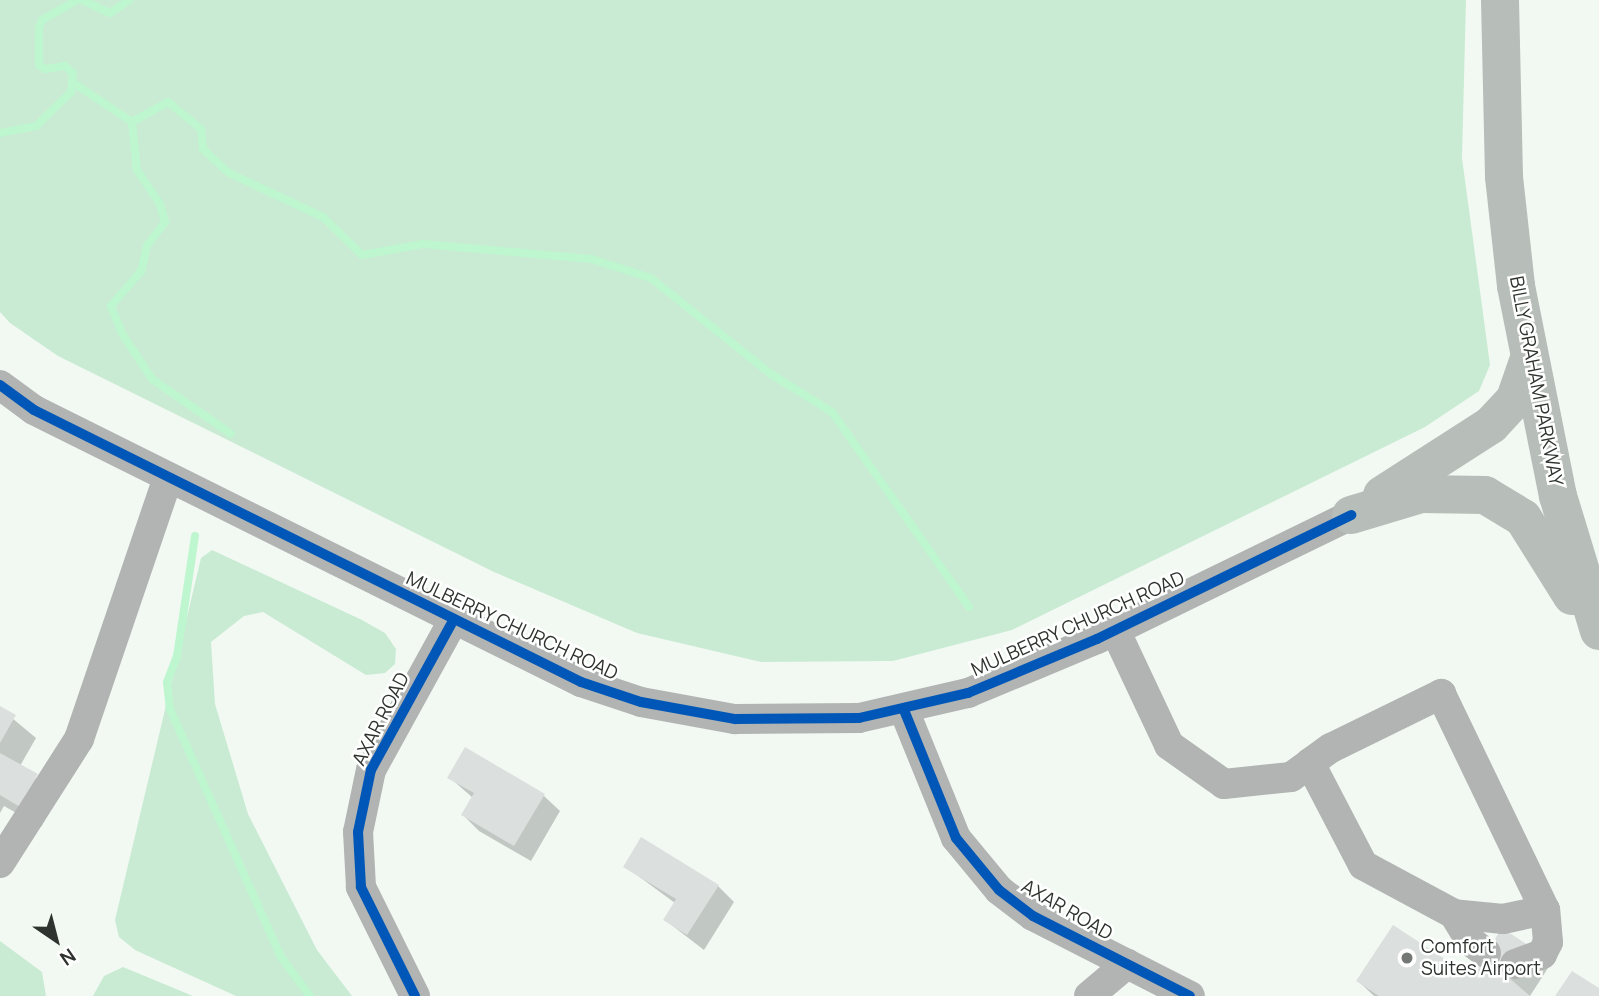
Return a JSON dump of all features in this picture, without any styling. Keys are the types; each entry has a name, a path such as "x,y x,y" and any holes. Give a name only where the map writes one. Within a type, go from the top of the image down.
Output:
{"highway":[{"name":"BILLY GRAHAM PARKWAY","path":"1500,0 1504,177 1528,362 1558,496 1599,631"},
{"path":"1351,515 1492,425 1515,399 1528,362"},
{"path":"1351,515 1421,494 1485,495 1523,518 1559,572 1599,648"}],"street":[{"name":"MULBERRY CHURCH ROAD","path":"0,385 34,410 581,682 641,702 704,715 796,722 904,710 968,693 1115,630 1351,515"},
{"name":"MULBERRY CHURCH ROAD","path":"0,402 34,410"},
{"path":"0,863 79,739 169,478"},
{"name":"AXAR ROAD","path":"415,996 361,887 358,832 371,770 454,619"},
{"path":"1115,630 1169,745 1224,784 1291,777 1331,748 1441,694 1545,910 1548,942 1542,954 1516,964"},
{"name":"AXAR ROAD","path":"904,710 940,806 970,860 999,890 1033,916 1190,996"},
{"path":"1310,763 1363,864 1454,914 1503,919 1545,910"},
{"path":"1454,914 1471,942 1486,953"},
{"path":"1089,996 1127,964"}],"green space":[{"path":"0,0 1466,0 1462,158 1490,365 1479,391 1425,427 1012,630 893,661 761,662 637,633 494,572 58,356 10,323 0,312"},
{"path":"212,550 362,620 385,633 396,649 395,664 385,673 366,675 263,612 244,616 211,642 215,704 248,814 317,950 352,996 236,996 135,950 119,937 115,920 201,558"},
{"path":"0,941 42,972 46,996 0,996"},
{"path":"123,967 193,996 93,996 104,976"}],"building":[{"path":"0,706 16,715 0,743"},
{"path":"465,747 545,794 514,846 461,815 474,793 447,778"},
{"path":"0,753 38,774 20,807 0,795"},
{"path":"641,837 719,885 687,935 663,920 676,899 623,867"},
{"name":"Comfort Suites Airport","path":"1393,925 1471,976 1502,928 1528,945 1507,976 1530,996 1379,996 1356,981"},
{"name":"Comfort Suites Airport","path":"1572,971 1599,988 1599,996 1555,996"}],"waterway":[{"path":"0,133 36,126 71,92 73,73 65,66 45,69 39,65 39,28 42,20 77,0"},
{"path":"82,0 110,13 129,0"},
{"path":"75,84 132,122"},
{"path":"132,122 168,102 201,129 203,149 229,173 323,217 362,255 423,244 591,259 651,278 771,374 832,412 969,607"},
{"path":"132,122 137,170 160,204 165,222 147,246 141,271 111,306 123,335 152,379 231,434"},
{"path":"195,536 177,656 167,682 170,709 281,957 310,996"}],"cycle path":[{"path":"0,385 34,410 581,682 641,702 735,719 859,718 968,693 1097,639 1351,515"},
{"path":"415,996 361,887 358,832 371,770 454,619"},
{"path":"904,710 956,838 999,890 1033,916 1190,996"}],"place":[{"name":"Comfort Suites Airport","path":"1407,958"}]}
